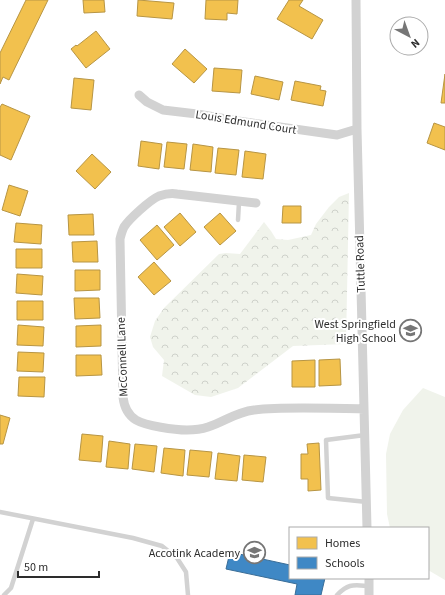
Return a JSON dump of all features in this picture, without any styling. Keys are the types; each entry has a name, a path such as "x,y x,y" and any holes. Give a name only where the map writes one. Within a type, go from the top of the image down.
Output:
{"street":[{"name":"Tuttle Road","path":"356,0 357,129 367,527"},
{"name":"Louis Edmund Court","path":"139,94 147,102 163,110 337,135 357,129"},
{"name":"McConnell Lane","path":"256,203 178,194 161,195 151,201 124,227 120,239 124,405 130,415 136,420 144,423 188,430 208,427 236,414 254,410 279,408 364,409"}],"lane":[{"path":"238,220 239,202"},
{"path":"365,435 326,440 328,498 367,502"},
{"path":"0,512 133,538 162,546 177,558 186,572 188,595"},
{"path":"4,595 11,588 34,519"},
{"path":"337,595 344,588 352,585 369,586"}],"green space":[{"path":"349,193 346,344 293,346 238,388 211,397 195,395 162,376 164,360 153,347 150,337 155,321 164,308 219,254 240,254 264,222 276,239 288,240 311,235 316,224 329,207 339,197"},
{"path":"423,388 445,397 445,580 429,571 429,527 390,527 387,514 386,454 390,434 403,410"}],"building: Homes":[{"path":"26,0 48,0 9,80 3,77 0,84 0,53"},
{"path":"83,0 104,0 105,12 84,13"},
{"path":"138,0 174,3 172,19 137,16"},
{"path":"206,0 238,0 237,14 227,13 227,20 205,19"},
{"path":"289,0 303,0 299,6 323,20 312,39 277,19"},
{"path":"96,31 110,49 86,68 71,49"},
{"path":"185,49 207,69 194,83 172,64"},
{"path":"214,68 242,70 240,93 212,91"},
{"path":"445,74 445,103 441,103"},
{"path":"255,76 283,82 279,100 251,94"},
{"path":"74,78 94,80 91,110 71,108"},
{"path":"295,81 321,86 320,90 326,91 323,106 291,100"},
{"path":"2,104 30,116 11,160 0,155 0,107"},
{"path":"434,123 445,127 445,150 427,143"},
{"path":"141,141 162,144 159,169 138,166"},
{"path":"167,142 187,144 184,169 164,167"},
{"path":"193,144 213,147 211,172 190,170"},
{"path":"218,148 239,150 236,175 215,173"},
{"path":"245,151 266,154 263,179 242,177"},
{"path":"92,154 111,172 95,189 76,171"},
{"path":"9,185 28,191 20,216 2,210"},
{"path":"283,206 301,206 301,223 282,223"},
{"path":"180,213 196,232 180,246 164,227"},
{"path":"220,213 236,231 220,245 204,227"},
{"path":"93,214 94,235 69,235 68,215"},
{"path":"16,223 42,225 41,244 14,242"},
{"path":"157,225 174,245 157,260 140,240"},
{"path":"97,241 98,262 73,262 72,242"},
{"path":"16,249 42,249 42,268 16,268"},
{"path":"154,262 171,281 154,295 138,277"},
{"path":"75,270 100,270 100,290 75,291"},
{"path":"17,274 43,276 42,295 16,293"},
{"path":"74,298 99,298 100,318 75,319"},
{"path":"17,301 43,301 43,320 17,320"},
{"path":"18,325 44,327 43,346 17,345"},
{"path":"101,325 101,346 76,347 76,326"},
{"path":"18,352 44,353 43,372 17,371"},
{"path":"76,355 101,355 102,375 76,376"},
{"path":"340,359 341,385 319,386 319,360"},
{"path":"315,360 315,387 292,387 292,361"},
{"path":"19,377 45,377 44,397 18,396"},
{"path":"0,415 10,418 3,444 0,444"},
{"path":"82,434 103,436 101,462 79,460"},
{"path":"109,441 130,444 128,469 106,467"},
{"path":"319,443 321,490 308,491 308,479 301,479 301,454 308,454 307,444"},
{"path":"135,444 157,446 154,472 132,469"},
{"path":"164,448 185,450 183,476 161,473"},
{"path":"190,450 212,452 209,477 187,475"},
{"path":"218,453 240,456 237,481 215,479"},
{"path":"244,455 266,457 263,482 242,480"}],"building: Schools":[{"name":"Accotink Academy","path":"230,552 289,565 289,579 325,579 321,595 295,595 297,584 226,569"}],"place":[{"name":"West Springfield High School","path":"411,331"},
{"name":"Accotink Academy","path":"255,553"}]}
